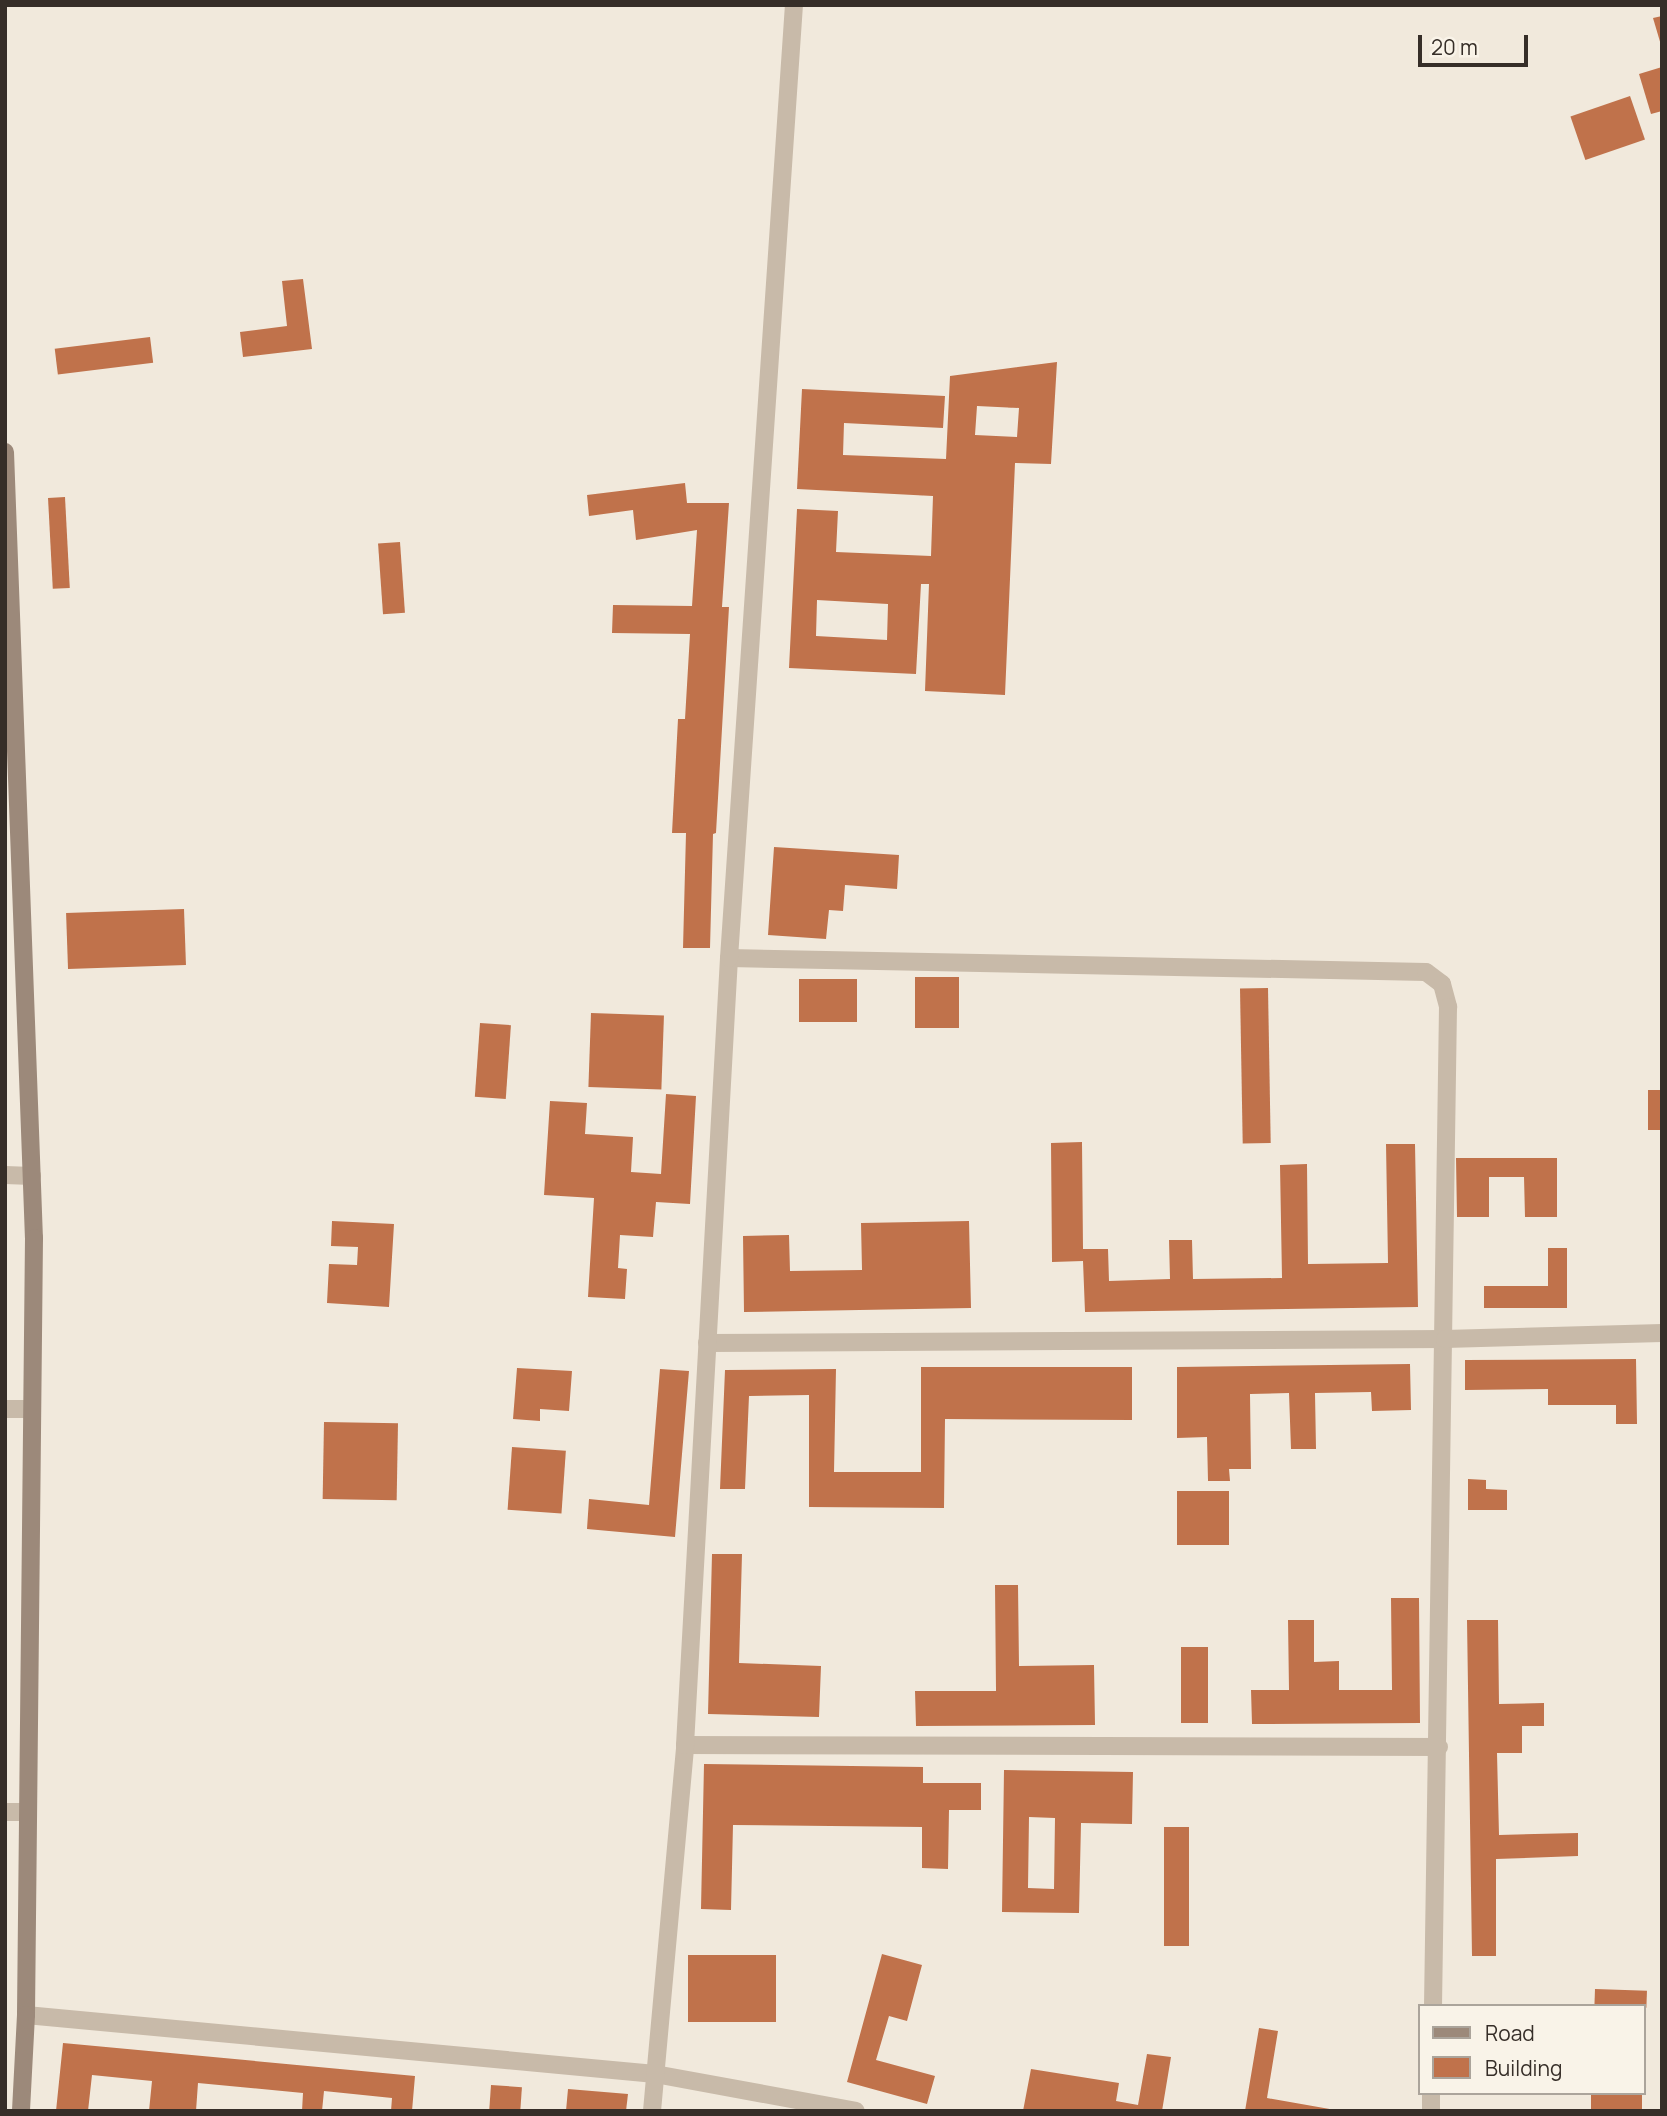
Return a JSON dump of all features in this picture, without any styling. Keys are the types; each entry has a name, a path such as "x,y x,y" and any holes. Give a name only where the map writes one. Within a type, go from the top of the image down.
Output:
{"street":[{"path":"652,2111 685,1745 729,958 794,5"},
{"path":"5,452 8,628 32,1175 26,2015 21,2111"},
{"path":"729,958 1426,972 1442,984 1448,1007 1433,2004"},
{"path":"5,1175 32,1175"},
{"path":"707,1343 1445,1339 1662,1334"},
{"path":"5,1409 32,1409"},
{"path":"685,1745 1439,1747"},
{"path":"5,1812 27,1812"},
{"path":"26,2015 655,2074 856,2111"}],"building":[{"path":"1662,16 1662,45 1661,45 1653,18"},
{"path":"1662,67 1662,111 1651,114 1639,74"},
{"path":"1630,96 1645,139 1585,160 1570,117"},
{"path":"303,279 312,349 243,357 240,332 287,326 282,281"},
{"path":"150,337 153,363 58,375 55,349"},
{"path":"1057,362 1051,464 1015,463 1005,695 925,691 929,584 921,584 916,674 789,668 797,509 838,511 836,552 931,556 933,496 797,489 802,389 945,396 943,428 844,423 843,455 946,459 950,376","holes":["977,406 1019,408 1017,437 975,435","817,600 888,604 887,640 816,636"]},
{"path":"685,483 687,503 729,503 722,607 729,607 716,833 713,834 710,948 683,948 686,833 672,833 678,719 685,719 690,634 612,633 613,605 692,606 697,530 636,540 633,510 589,516 587,495"},
{"path":"65,497 70,588 53,589 48,498"},
{"path":"400,542 405,613 383,614 378,544"},
{"path":"774,847 899,855 897,889 845,885 843,911 829,910 826,939 768,935"},
{"path":"184,909 186,965 68,969 66,913"},
{"path":"915,977 959,977 959,1028 915,1028"},
{"path":"799,979 857,979 857,1022 799,1022"},
{"path":"1240,988 1268,988 1271,1143 1243,1143"},
{"path":"591,1013 664,1016 661,1090 588,1087"},
{"path":"480,1023 511,1025 506,1099 475,1097"},
{"path":"1648,1090 1662,1090 1662,1130 1648,1130"},
{"path":"666,1094 696,1096 690,1204 656,1202 653,1237 620,1235 618,1268 627,1269 625,1299 588,1297 594,1198 544,1195 550,1101 587,1103 585,1134 633,1137 631,1172 661,1174"},
{"path":"1082,1142 1083,1249 1108,1249 1109,1281 1170,1279 1169,1240 1192,1240 1193,1279 1282,1278 1280,1165 1307,1164 1308,1264 1388,1263 1386,1144 1415,1144 1418,1307 1085,1312 1083,1261 1052,1262 1051,1143"},
{"path":"1456,1158 1557,1158 1557,1217 1525,1217 1524,1177 1489,1177 1489,1217 1457,1217"},
{"path":"332,1221 394,1224 389,1307 327,1303 329,1264 357,1265 358,1247 331,1246"},
{"path":"969,1221 971,1308 744,1312 743,1236 789,1235 790,1271 862,1270 861,1223"},
{"path":"1548,1248 1567,1248 1567,1308 1484,1308 1484,1286 1548,1286"},
{"path":"1636,1359 1637,1424 1616,1424 1616,1405 1548,1405 1548,1389 1465,1390 1465,1360"},
{"path":"1410,1364 1411,1410 1372,1411 1371,1392 1315,1393 1316,1449 1291,1449 1289,1393 1250,1394 1251,1469 1229,1469 1230,1481 1208,1481 1207,1437 1177,1438 1177,1367"},
{"path":"921,1367 1132,1367 1132,1420 945,1419 944,1508 809,1507 809,1395 749,1396 745,1489 720,1489 725,1370 836,1369 834,1472 921,1472"},
{"path":"517,1368 572,1371 569,1411 540,1409 540,1421 513,1419"},
{"path":"660,1369 689,1371 675,1537 587,1529 589,1499 649,1505"},
{"path":"324,1422 398,1423 397,1500 323,1499"},
{"path":"512,1447 566,1451 561,1514 508,1510"},
{"path":"1468,1479 1486,1480 1486,1489 1507,1490 1507,1510 1468,1510"},
{"path":"1177,1491 1229,1491 1229,1545 1177,1545"},
{"path":"712,1554 742,1554 739,1663 821,1666 819,1717 708,1714"},
{"path":"995,1585 1018,1585 1019,1666 1094,1665 1095,1725 916,1726 915,1691 996,1691"},
{"path":"1391,1598 1419,1598 1420,1723 1252,1724 1251,1690 1289,1690 1288,1620 1314,1620 1314,1662 1339,1661 1339,1690 1392,1690"},
{"path":"1467,1620 1498,1620 1499,1704 1544,1703 1544,1726 1522,1726 1522,1753 1497,1753 1499,1835 1578,1833 1578,1856 1496,1859 1496,1956 1472,1956"},
{"path":"1181,1647 1208,1647 1208,1723 1181,1723"},
{"path":"704,1764 923,1767 923,1783 981,1783 981,1810 949,1810 948,1869 922,1868 922,1827 733,1825 731,1910 701,1909"},
{"path":"1004,1770 1133,1772 1132,1824 1081,1823 1079,1913 1002,1912","holes":["1029,1817 1055,1818 1054,1889 1028,1888"]},
{"path":"1164,1827 1189,1827 1189,1946 1164,1946"},
{"path":"882,1954 922,1965 907,2021 889,2016 876,2060 935,2076 927,2104 847,2082"},
{"path":"688,1955 776,1955 776,2022 688,2022"},
{"path":"1595,1989 1647,1991 1646,2008 1646,2004 1594,2004"},
{"path":"1259,2028 1278,2031 1267,2098 1341,2111 1245,2111"},
{"path":"63,2043 415,2076 412,2111 391,2111 392,2098 324,2091 322,2111 302,2111 303,2093 198,2083 196,2111 149,2111 152,2081 92,2075 88,2111 56,2111"},
{"path":"1147,2054 1171,2057 1162,2111 1023,2111 1031,2069 1119,2083 1116,2101 1138,2105"},
{"path":"491,2085 522,2087 520,2111 489,2111"},
{"path":"568,2089 628,2094 626,2111 566,2111"},
{"path":"1591,2095 1642,2095 1642,2111 1591,2111"}]}
